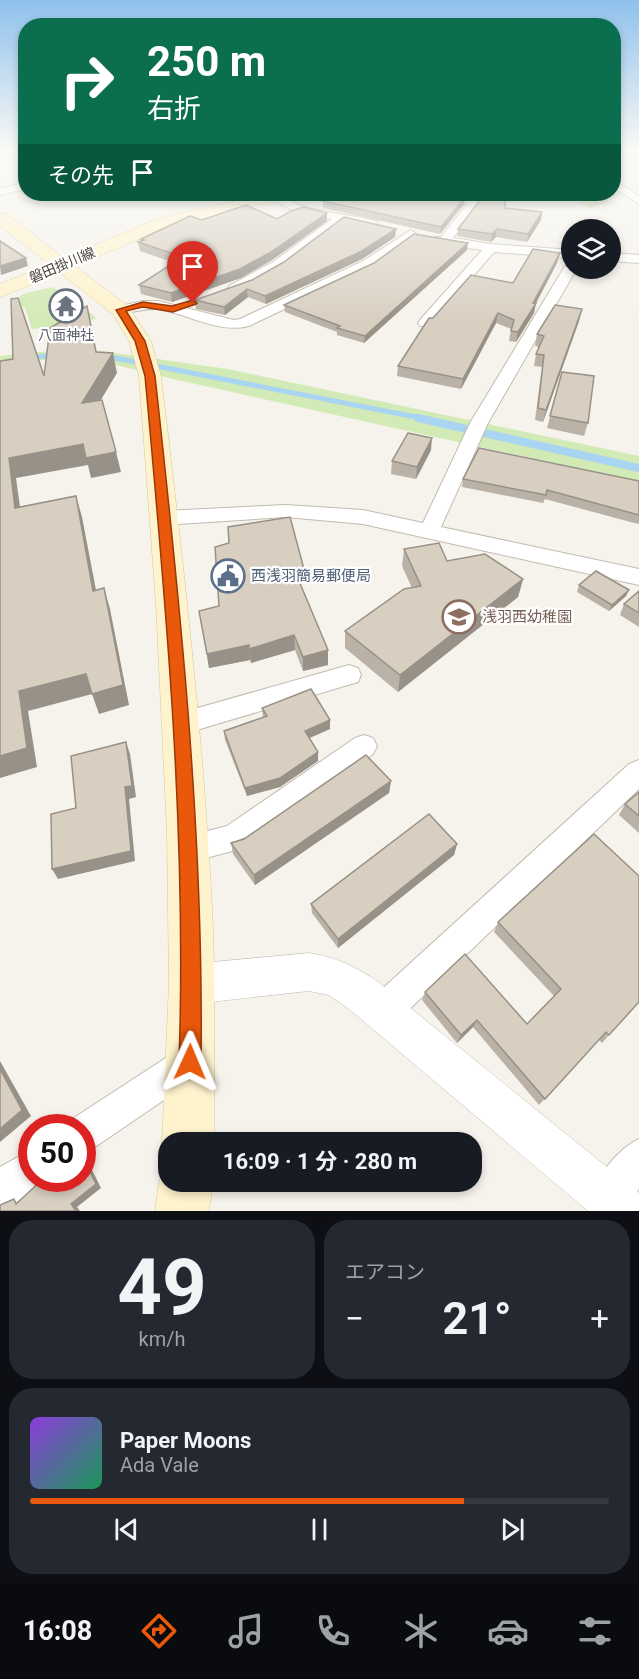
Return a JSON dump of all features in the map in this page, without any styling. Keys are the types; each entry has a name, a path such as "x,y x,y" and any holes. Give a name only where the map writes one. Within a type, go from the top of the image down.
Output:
{"main road":[{"name":"磐田掛川線","path":"0,291 163,223 214,208"},
{"path":"0,218 121,310 140,341 150,376 180,724 187,849 192,984 188,1132"},
{"path":"182,1211 185,1192"}],"street":[{"path":"295,208 444,241 491,248 561,253"},
{"path":"444,241 470,208"},
{"path":"223,293 247,283 278,265 343,217"},
{"path":"121,310 143,304 173,309 234,325 244,324 368,264 411,234"},
{"path":"425,323 491,248"},
{"path":"621,258 639,259"},
{"path":"429,531 475,431 564,279"},
{"path":"173,309 203,299"},
{"path":"163,518 286,511 363,517 639,577"},
{"path":"180,724 349,675"},
{"path":"187,849 234,838 364,746"},
{"path":"383,1011 639,772"},
{"path":"192,984 309,972 336,977 383,1011 616,1204 639,1158"},
{"path":"96,1125 190,1062"},
{"path":"0,1190 18,1178"}],"green space":[{"path":"52,287 72,297 96,318 81,324 32,329 25,308 13,302 23,294"},
{"path":"71,349 94,350 228,369 639,456 639,482 96,360 60,357 0,368 0,356"}],"building":[{"path":"239,208 252,208 277,219 302,208 327,213 271,252 240,269 171,293 139,285 183,257 138,242 190,216 202,220"},
{"path":"353,208 457,208 441,227"},
{"path":"474,208 505,208 542,212 528,234 497,229 492,234 458,229"},
{"path":"344,217 396,229 362,251 265,296 247,289 224,307 195,300 252,280 284,262"},
{"path":"414,234 468,243 365,336 337,328 340,326 284,305 374,263"},
{"path":"0,241 26,258 0,266"},
{"path":"533,249 560,253 533,303 536,303 518,332 511,331 514,320 498,313 463,379 398,366 429,318 433,318 471,275 513,283"},
{"path":"18,298 44,376 50,328 87,306 96,352 113,353 82,403 102,400 116,452 86,458 83,444 9,458 15,508 76,496 93,591 104,588 123,685 92,694 86,674 19,691 27,748 0,756 0,361 13,359 11,299"},
{"path":"555,305 582,309 546,410 538,408 544,355 536,354 544,336 537,334"},
{"path":"562,372 594,376 588,423 550,416"},
{"path":"408,433 432,438 417,467 392,461"},
{"path":"479,448 639,481 639,515 547,490 546,495 463,479"},
{"path":"290,517 304,569 294,569 328,650 303,657 294,635 249,649 249,645 207,654 199,611 219,606 215,547 229,543 228,527"},
{"path":"439,543 447,561 485,554 523,579 400,675 345,631 404,589 421,586 404,549"},
{"path":"596,571 629,590 612,605 579,585"},
{"path":"639,591 639,613 624,604"},
{"path":"311,689 330,720 305,731 318,752 280,778 245,788 224,731 267,716 262,708"},
{"path":"126,742 132,786 125,787 131,851 52,869 51,814 76,808 71,756"},
{"path":"366,755 391,781 254,875 231,843 244,839"},
{"path":"639,792 639,816 625,804"},
{"path":"429,814 457,844 338,939 311,904"},
{"path":"594,834 639,876 639,1002 609,1035 606,1032 545,1099 477,1020 461,1035 425,992 465,954 527,1024 561,989 498,922"},
{"path":"0,1069 22,1110 0,1129"},
{"path":"29,1192 86,1192 71,1204 76,1211 0,1211 0,1205 14,1199 16,1204"}],"waterway":[{"path":"27,358 56,355"},
{"path":"105,356 426,419"},
{"path":"418,418 639,468"}],"place":[{"name":"八面神社","path":"66,306"},
{"name":"西浅羽簡易郵便局","path":"228,576"},
{"name":"浅羽西幼稚園","path":"459,617"}],"route":[{"path":"190,1062 192,984 187,849 180,724 161,485 150,376 140,341 121,310 143,304 173,309 193,303"}]}
